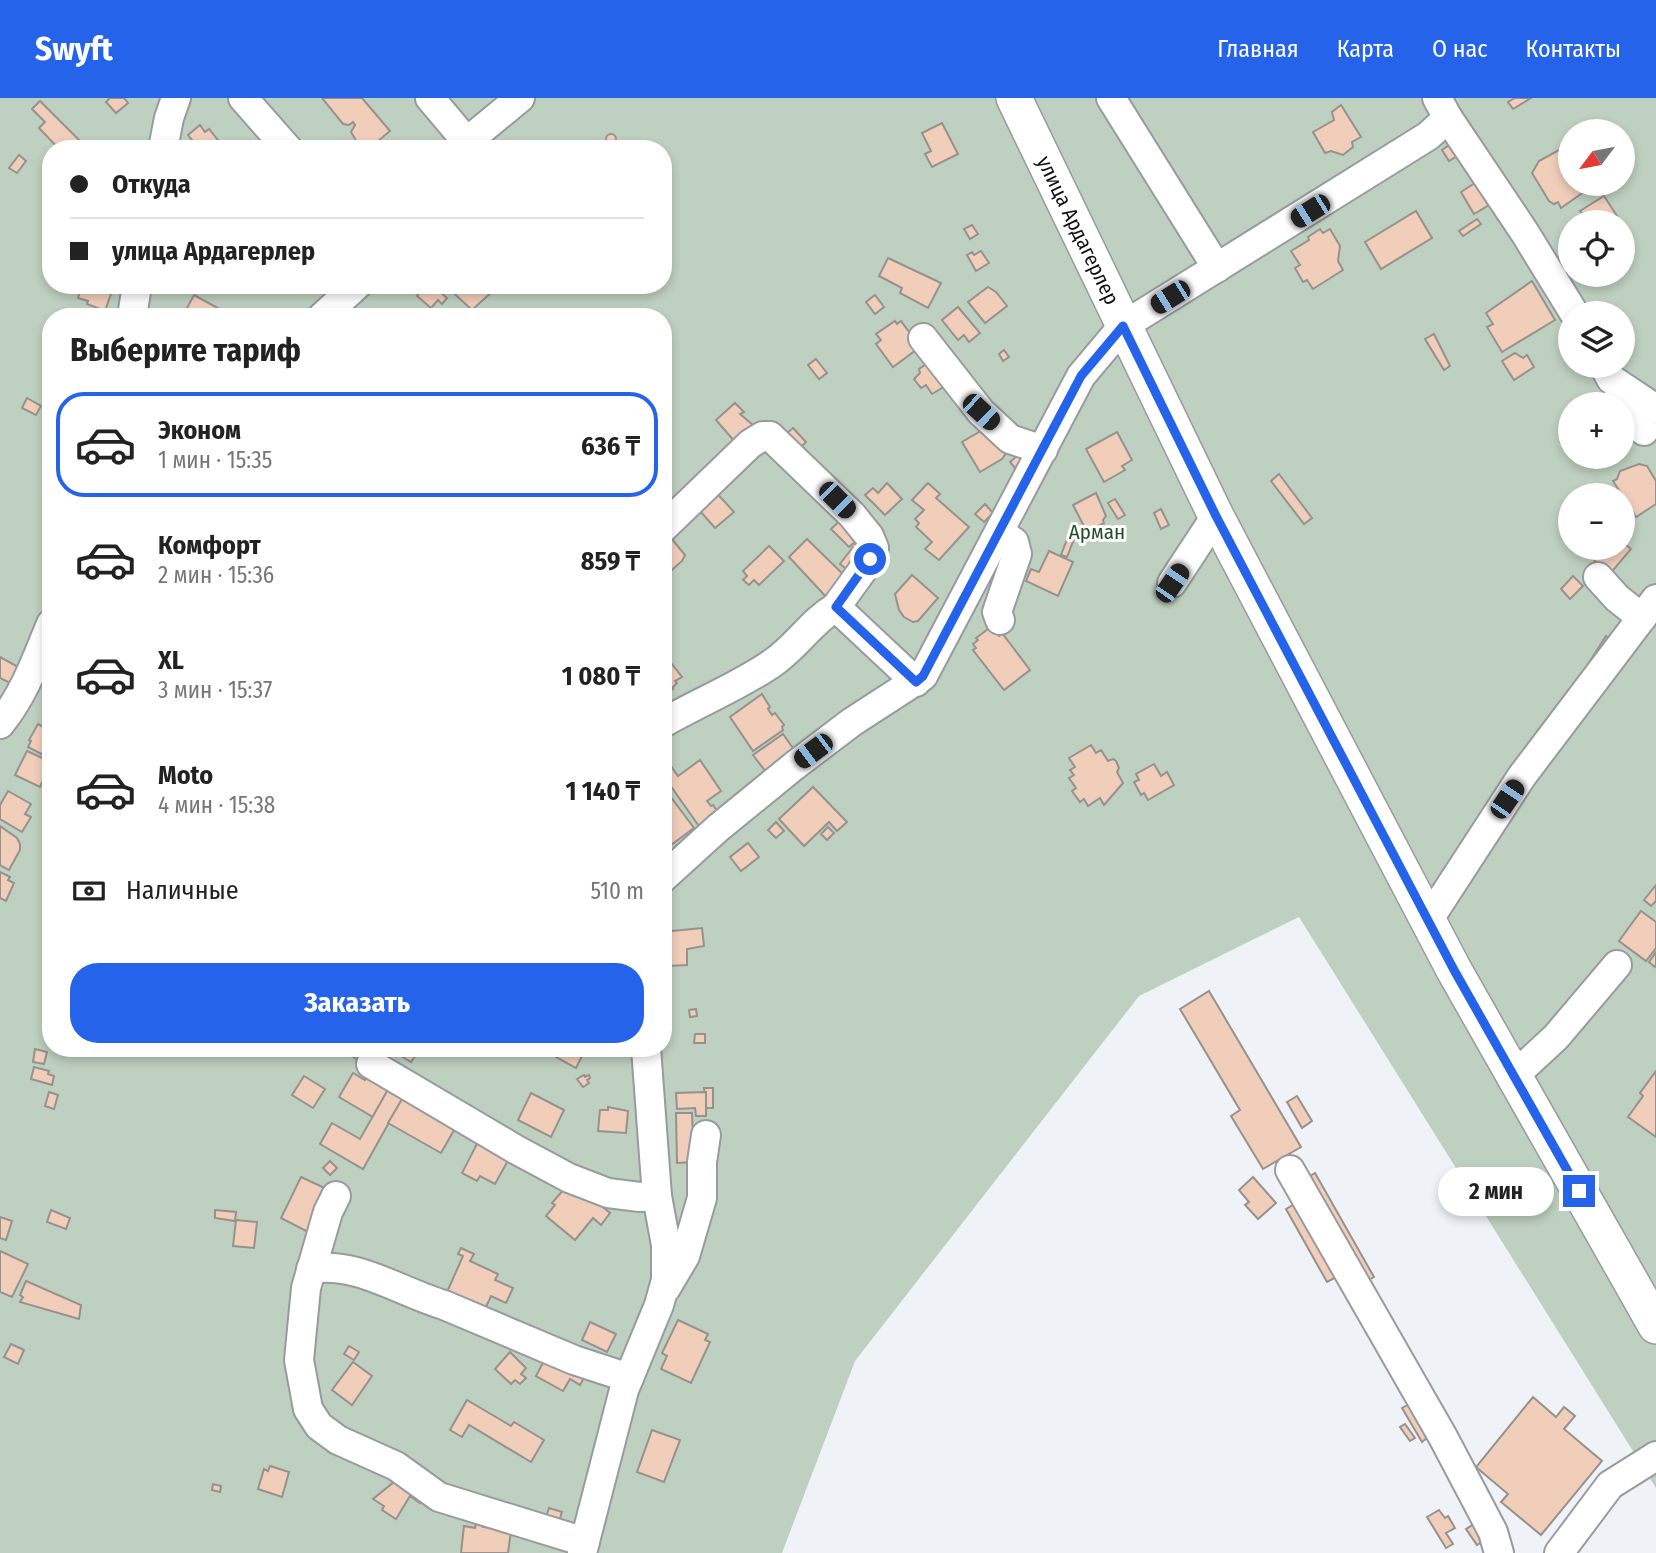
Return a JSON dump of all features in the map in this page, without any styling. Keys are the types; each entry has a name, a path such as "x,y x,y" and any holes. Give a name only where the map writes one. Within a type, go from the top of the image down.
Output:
{"main road":[{"name":"улица Ардагерлер","path":"1016,99 1216,516 1454,970 1656,1325"}],"street":[{"path":"165,140 176,98"},
{"path":"243,98 280,140"},
{"path":"430,98 465,140"},
{"path":"471,140 520,98"},
{"path":"1111,98 1217,268"},
{"path":"672,870 794,766 852,722 923,676 1081,376 1123,326 1428,136 1443,108 1567,301"},
{"path":"332,308 347,294"},
{"path":"923,338 981,412 1010,439 1043,450"},
{"path":"1613,378 1650,420"},
{"path":"672,519 750,444 763,436 770,436 852,515 869,536 874,548 870,559 836,607 825,613 791,649 774,662 672,718"},
{"path":"1172,583 1216,516"},
{"path":"999,532 1014,542 1017,554 997,612 1000,620"},
{"path":"1429,919 1522,776 1649,609 1617,598 1598,577"},
{"path":"836,607 916,682"},
{"path":"0,723 8,714 42,646"},
{"path":"1514,1076 1556,1037 1617,965"},
{"path":"336,1196 328,1212 306,1288 299,1360 308,1409 319,1426 338,1440 396,1466 439,1497 583,1548 629,1378 666,1280 666,1245 657,1196 647,1057"},
{"path":"371,1064 514,1149 569,1178 607,1193 657,1196"},
{"path":"662,1293 685,1256 702,1198 702,1163 706,1135"},
{"path":"1290,1170 1443,1437 1493,1532 1499,1553"},
{"path":"311,1269 330,1266 349,1269 444,1305 574,1360 629,1378"},
{"path":"1559,1553 1610,1485 1656,1456"}],"green space":[{"name":"Арман","path":"0,98 1656,98 1656,1488 1299,917 1139,996 855,1361 782,1553 0,1553"}],"building":[{"path":"110,98 124,98 128,103 116,113 106,102"},
{"path":"322,98 362,98 390,131 379,140 356,140 351,132 355,125 353,122 349,125 343,124"},
{"path":"1515,98 1531,98 1513,109 1508,102"},
{"path":"40,101 79,140 50,140 39,128 45,122 32,109"},
{"path":"1341,105 1361,137 1352,142 1353,147 1343,155 1331,151 1325,153 1313,132 1334,120 1332,112"},
{"path":"942,123 958,154 932,167 925,154 931,151 922,133"},
{"path":"200,125 205,132 209,129 218,140 192,140 188,135"},
{"path":"611,134 615,140 606,139"},
{"path":"1452,143 1460,154 1449,161 1442,150"},
{"path":"1558,151 1558,196 1578,196 1561,208 1558,202 1554,204 1549,201 1532,173 1539,161"},
{"path":"19,155 26,161 17,173 9,168"},
{"path":"1475,183 1489,205 1474,214 1461,192"},
{"path":"1604,196 1613,210 1582,210"},
{"path":"1416,211 1432,238 1381,269 1365,242"},
{"path":"1477,219 1481,224 1463,236 1459,231"},
{"path":"972,225 978,234 970,239 964,229"},
{"path":"1320,229 1323,233 1330,229 1340,246 1338,261 1343,270 1313,289 1307,280 1303,282 1295,268 1300,265 1291,251 1309,240 1308,237"},
{"path":"981,251 989,263 976,271 967,255"},
{"path":"888,258 941,283 928,308 900,293 902,288 879,276"},
{"path":"1532,281 1555,320 1502,352 1487,327 1493,324 1486,313"},
{"path":"988,287 996,292 1007,306 985,323 968,302"},
{"path":"79,294 111,294 106,308 97,308 78,298"},
{"path":"442,294 447,298 442,304 438,300 431,308 417,296"},
{"path":"455,294 489,294 474,308 470,308"},
{"path":"194,295 218,308 187,308"},
{"path":"875,295 884,307 875,314 866,302"},
{"path":"958,307 980,333 969,342 964,335 958,340 942,320"},
{"path":"895,321 897,324 901,321 920,347 893,367 876,344 881,340 876,334"},
{"path":"1434,334 1450,366 1444,370 1425,339"},
{"path":"1004,350 1009,357 1003,361 999,354"},
{"path":"1515,353 1523,358 1527,355 1534,367 1514,380 1502,361"},
{"path":"816,359 827,373 819,379 808,365"},
{"path":"934,359 950,383 932,394 926,385 921,388 914,379 920,373 919,369"},
{"path":"27,398 41,406 36,415 22,408"},
{"path":"735,403 744,412 740,414 754,426 736,443 716,420"},
{"path":"991,425 1007,452 1002,459 980,472 962,442"},
{"path":"793,428 806,442 800,448 787,433"},
{"path":"1117,432 1132,460 1122,466 1125,470 1104,482 1086,449"},
{"path":"1018,455 1024,462 1016,469 1010,462"},
{"path":"1635,465 1647,466 1656,481 1656,504 1636,517 1635,483 1613,481 1617,479 1620,471 1635,469"},
{"path":"1279,474 1312,518 1304,524 1271,481"},
{"path":"887,483 902,499 885,515 865,495 873,488 878,493"},
{"path":"928,483 940,494 936,498 969,527 939,560 925,549 932,542 916,527 919,523 915,519 924,510 912,500"},
{"path":"712,488 734,512 715,528 694,504"},
{"path":"1096,493 1106,516 1104,523 1087,532 1073,505"},
{"path":"1115,499 1125,515 1118,519 1108,503"},
{"path":"985,504 993,513 984,522 975,514"},
{"path":"1161,509 1169,525 1161,529 1154,513"},
{"path":"846,515 861,551 854,543 849,547 831,529"},
{"path":"1068,537 1074,539 1067,557 1061,555"},
{"path":"672,539 685,555 672,570"},
{"path":"807,539 851,582 830,601 789,557"},
{"path":"769,546 784,561 759,585 754,580 749,585 743,580 747,576 743,571"},
{"path":"853,547 863,554 850,572 840,564"},
{"path":"1049,551 1073,562 1058,596 1026,581 1031,569 1039,572"},
{"path":"1595,560 1622,560 1609,575 1594,562"},
{"path":"912,575 938,598 918,621 913,622 899,610 895,594"},
{"path":"1573,576 1583,586 1570,599 1561,589"},
{"path":"992,626 999,636 1002,633 1030,670 1004,690 973,650 976,648 973,644 978,640 976,638"},
{"path":"1606,636 1613,641 1591,673 1585,669"},
{"path":"0,657 20,668 12,684 0,678"},
{"path":"672,664 682,677 675,681 677,683 672,688"},
{"path":"762,694 772,715 775,713 784,725 783,730 753,751 730,717"},
{"path":"38,724 42,726 42,754 28,747 31,741 29,740"},
{"path":"783,734 795,751 766,772 753,755"},
{"path":"1091,745 1096,753 1101,750 1108,761 1116,761 1119,768 1117,772 1123,783 1104,805 1100,798 1088,806 1084,799 1080,802 1072,791 1076,788 1069,778 1074,775 1070,770 1075,767 1069,758"},
{"path":"27,751 42,758 40,787 15,775"},
{"path":"700,760 721,791 707,801 720,815 701,829 672,788 672,768 678,776"},
{"path":"1154,764 1161,776 1167,772 1174,785 1148,800 1144,793 1141,795 1134,782 1139,780 1136,774"},
{"path":"813,787 847,822 837,831 829,822 804,846 779,819"},
{"path":"8,791 31,804 25,814 31,817 22,832 0,819 0,805"},
{"path":"672,799 694,828 672,844"},
{"path":"776,822 784,831 776,838 768,830"},
{"path":"0,826 17,838 20,844 20,850 9,870 0,865"},
{"path":"828,827 834,833 827,840 821,834"},
{"path":"748,843 759,857 741,871 730,857"},
{"path":"0,872 10,877 8,880 14,883 6,901 0,898"},
{"path":"1656,885 1656,901 1651,906 1644,900"},
{"path":"1641,911 1656,922 1656,948 1646,961 1619,941"},
{"path":"702,928 704,946 687,949 687,965 672,966 672,931"},
{"path":"1656,952 1656,965 1655,967 1649,962"},
{"path":"1209,991 1301,1147 1263,1169 1231,1116 1240,1110 1180,1009"},
{"path":"696,1009 697,1016 690,1017 689,1010"},
{"path":"695,1034 705,1034 705,1043 694,1043"},
{"path":"35,1049 42,1051 42,1057 46,1057 44,1064 33,1062"},
{"path":"353,1057 367,1057 363,1063"},
{"path":"556,1057 582,1057 576,1068"},
{"path":"34,1067 49,1071 48,1074 54,1076 52,1085 31,1079"},
{"path":"1656,1071 1656,1137 1628,1117 1643,1096 1640,1093"},
{"path":"353,1073 365,1080 368,1074 390,1086 373,1117 339,1097"},
{"path":"589,1075 590,1078 587,1080 589,1083 583,1087 577,1079"},
{"path":"304,1076 325,1089 313,1108 292,1095"},
{"path":"390,1086 405,1094 363,1169 320,1144 332,1123 360,1139"},
{"path":"704,1088 713,1088 713,1108 706,1108"},
{"path":"49,1092 58,1095 54,1109 45,1106"},
{"path":"706,1092 706,1116 696,1116 695,1108 677,1109 676,1093"},
{"path":"531,1093 564,1110 551,1137 518,1120"},
{"path":"405,1094 457,1125 441,1153 388,1123"},
{"path":"1297,1096 1312,1121 1302,1128 1287,1102"},
{"path":"608,1107 628,1111 626,1133 598,1131 600,1110 608,1110"},
{"path":"676,1113 692,1113 694,1162 677,1163"},
{"path":"480,1138 511,1155 495,1184 480,1176 477,1181 462,1173"},
{"path":"330,1161 337,1168 330,1175 323,1168"},
{"path":"1315,1173 1374,1277 1362,1284 1303,1180"},
{"path":"301,1177 329,1190 308,1232 281,1218"},
{"path":"1253,1177 1276,1203 1258,1219 1245,1205 1249,1202 1239,1190"},
{"path":"571,1181 610,1213 601,1225 593,1218 575,1240 546,1216 555,1205 552,1203"},
{"path":"1303,1199 1344,1273 1327,1282 1286,1209"},
{"path":"51,1210 70,1218 66,1229 47,1222"},
{"path":"215,1210 236,1212 235,1221 215,1218"},
{"path":"0,1217 12,1221 6,1240 0,1238"},
{"path":"236,1220 257,1222 254,1248 233,1246"},
{"path":"461,1248 474,1254 470,1261 498,1274 495,1280 513,1288 506,1303 491,1296 485,1309 447,1292 463,1256 458,1254"},
{"path":"0,1251 28,1264 12,1297 0,1292"},
{"path":"26,1281 81,1305 79,1319 20,1302"},
{"path":"678,1320 708,1334 705,1340 710,1342 691,1383 661,1369 667,1356 662,1353"},
{"path":"590,1322 616,1334 607,1352 582,1340"},
{"path":"11,1344 24,1350 18,1364 4,1357"},
{"path":"349,1346 359,1352 354,1360 344,1354"},
{"path":"510,1352 526,1368 521,1374 526,1378 520,1384 515,1380 511,1384 495,1369"},
{"path":"547,1355 585,1376 580,1385 570,1379 563,1391 536,1376"},
{"path":"353,1362 372,1376 352,1405 332,1390"},
{"path":"1533,1397 1556,1417 1564,1407 1575,1416 1564,1429 1602,1461 1541,1535 1501,1502 1508,1494 1476,1467"},
{"path":"467,1400 511,1426 514,1422 544,1440 531,1462 469,1425 462,1437 450,1430"},
{"path":"1409,1404 1428,1437 1422,1442 1402,1408"},
{"path":"1405,1424 1415,1438 1410,1441 1400,1427"},
{"path":"652,1430 680,1440 664,1482 637,1472"},
{"path":"270,1466 289,1472 282,1497 258,1489 264,1469 268,1471"},
{"path":"398,1481 427,1493 420,1503 410,1496 396,1519 382,1510 384,1506 373,1499"},
{"path":"213,1484 221,1486 220,1492 212,1490"},
{"path":"549,1508 562,1512 559,1521 546,1517"},
{"path":"1439,1510 1445,1518 1448,1516 1455,1528 1446,1533 1453,1544 1446,1548 1427,1517"},
{"path":"1477,1522 1487,1538 1477,1545 1466,1529"},
{"path":"476,1524 511,1531 508,1553 461,1553 464,1526 475,1528"}],"route":[{"path":"870,559 836,607 916,682 923,676 1081,376 1123,326 1216,516 1454,970 1579,1191"}]}
